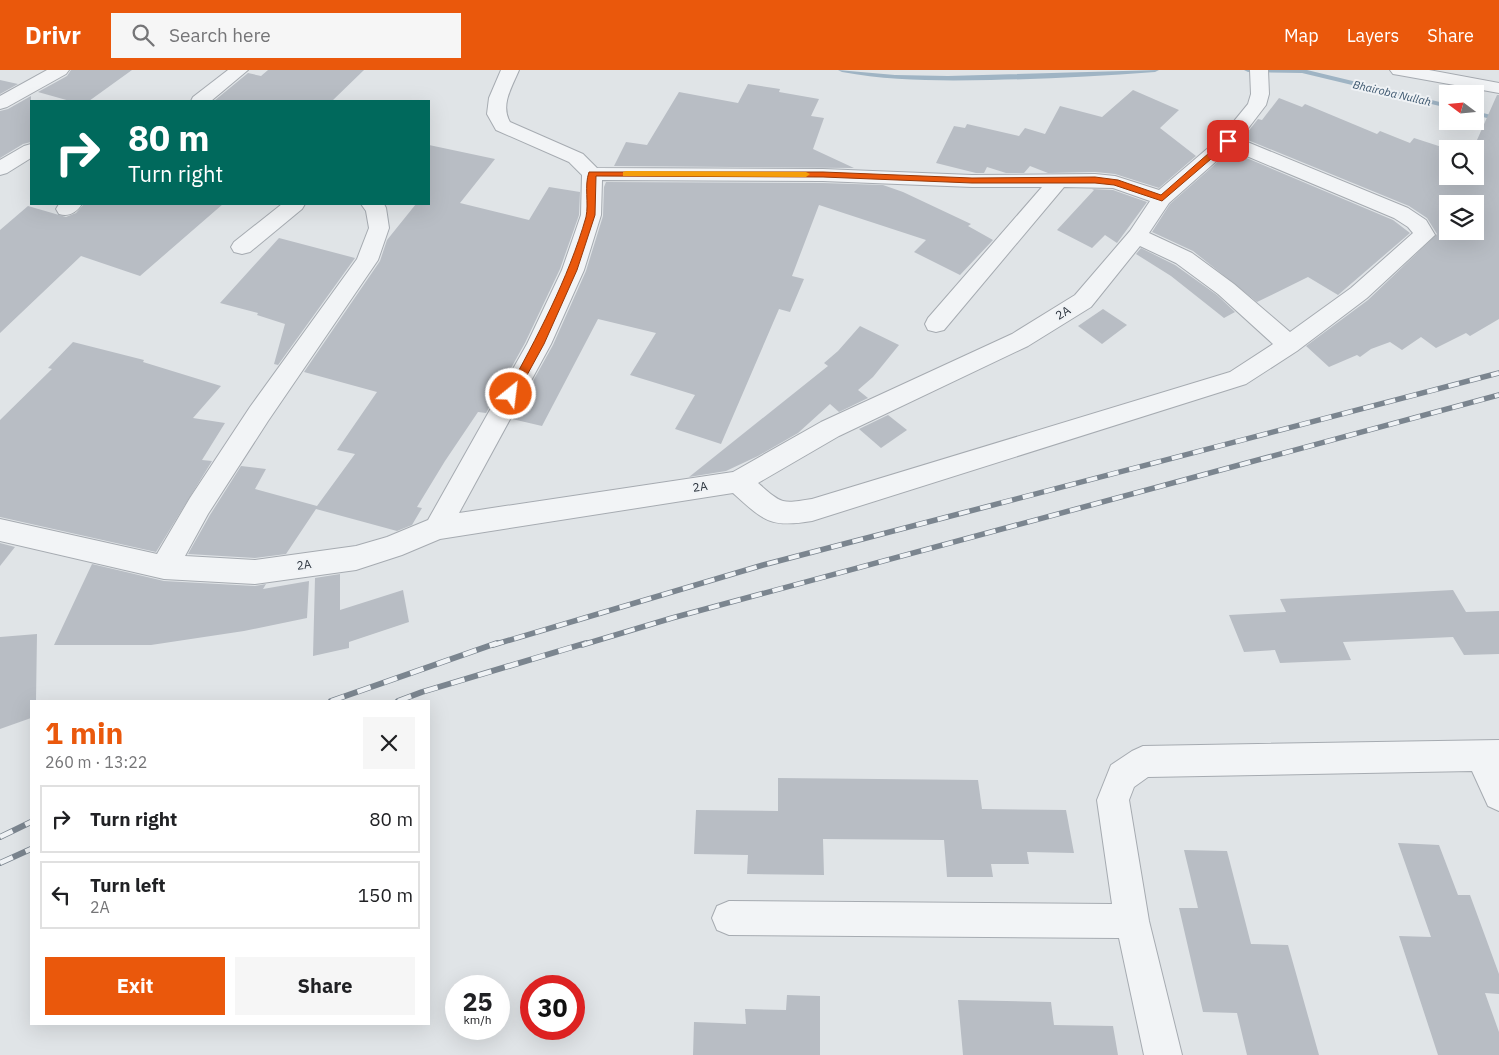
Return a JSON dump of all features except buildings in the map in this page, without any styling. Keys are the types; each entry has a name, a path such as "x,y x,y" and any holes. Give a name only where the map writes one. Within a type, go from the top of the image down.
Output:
{"street":[{"path":"0,103 59,70"},
{"path":"201,100 239,70"},
{"path":"510,70 498,98 496,114 503,126 576,158 592,174 823,175 920,179 1095,180 1115,182 1162,198"},
{"path":"1399,70 1423,72 1499,88"},
{"name":"2A","path":"0,530 164,567 255,572 356,558 392,547 437,528 738,482 830,428 1020,340 1083,301 1137,236 1162,198 1228,141 1256,106 1260,94 1259,77"},
{"path":"738,482 769,509 786,514 812,510 1238,378 1289,345 1359,293 1424,235 1424,229 1401,213 1228,141"},
{"path":"0,169 30,151"},
{"path":"437,528 539,344 573,270 591,215 592,174"},
{"path":"936,324 1058,181"},
{"path":"242,247 294,205"},
{"path":"164,567 199,506 259,414 367,260 379,228 376,208 373,205"},
{"path":"1137,236 1184,258 1226,289 1289,345"},
{"path":"1163,1055 1132,921 1113,800 1122,776 1143,762 1490,755 1499,795"},
{"path":"729,918 1132,921"}],"waterway":[{"name":"Bhairoba Nullah","path":"842,70 877,76 948,79 1155,70"},
{"name":"Bhairoba Nullah","path":"1248,70 1302,71 1439,104"},
{"name":"Bhairoba Nullah","path":"1484,115 1499,119"}],"railway":[{"path":"493,645 763,565 1499,373"},
{"path":"582,645 672,618 1499,395"},
{"path":"334,700 497,643"},
{"path":"401,700 586,643"},
{"path":"0,837 30,822"},
{"path":"0,863 30,849"}],"slow traffic":[{"path":"626,174 806,174"}],"route":[{"path":"511,394 539,344 573,270 591,215 592,174 823,175 972,181 1095,180 1115,182 1162,198 1228,141"}]}
